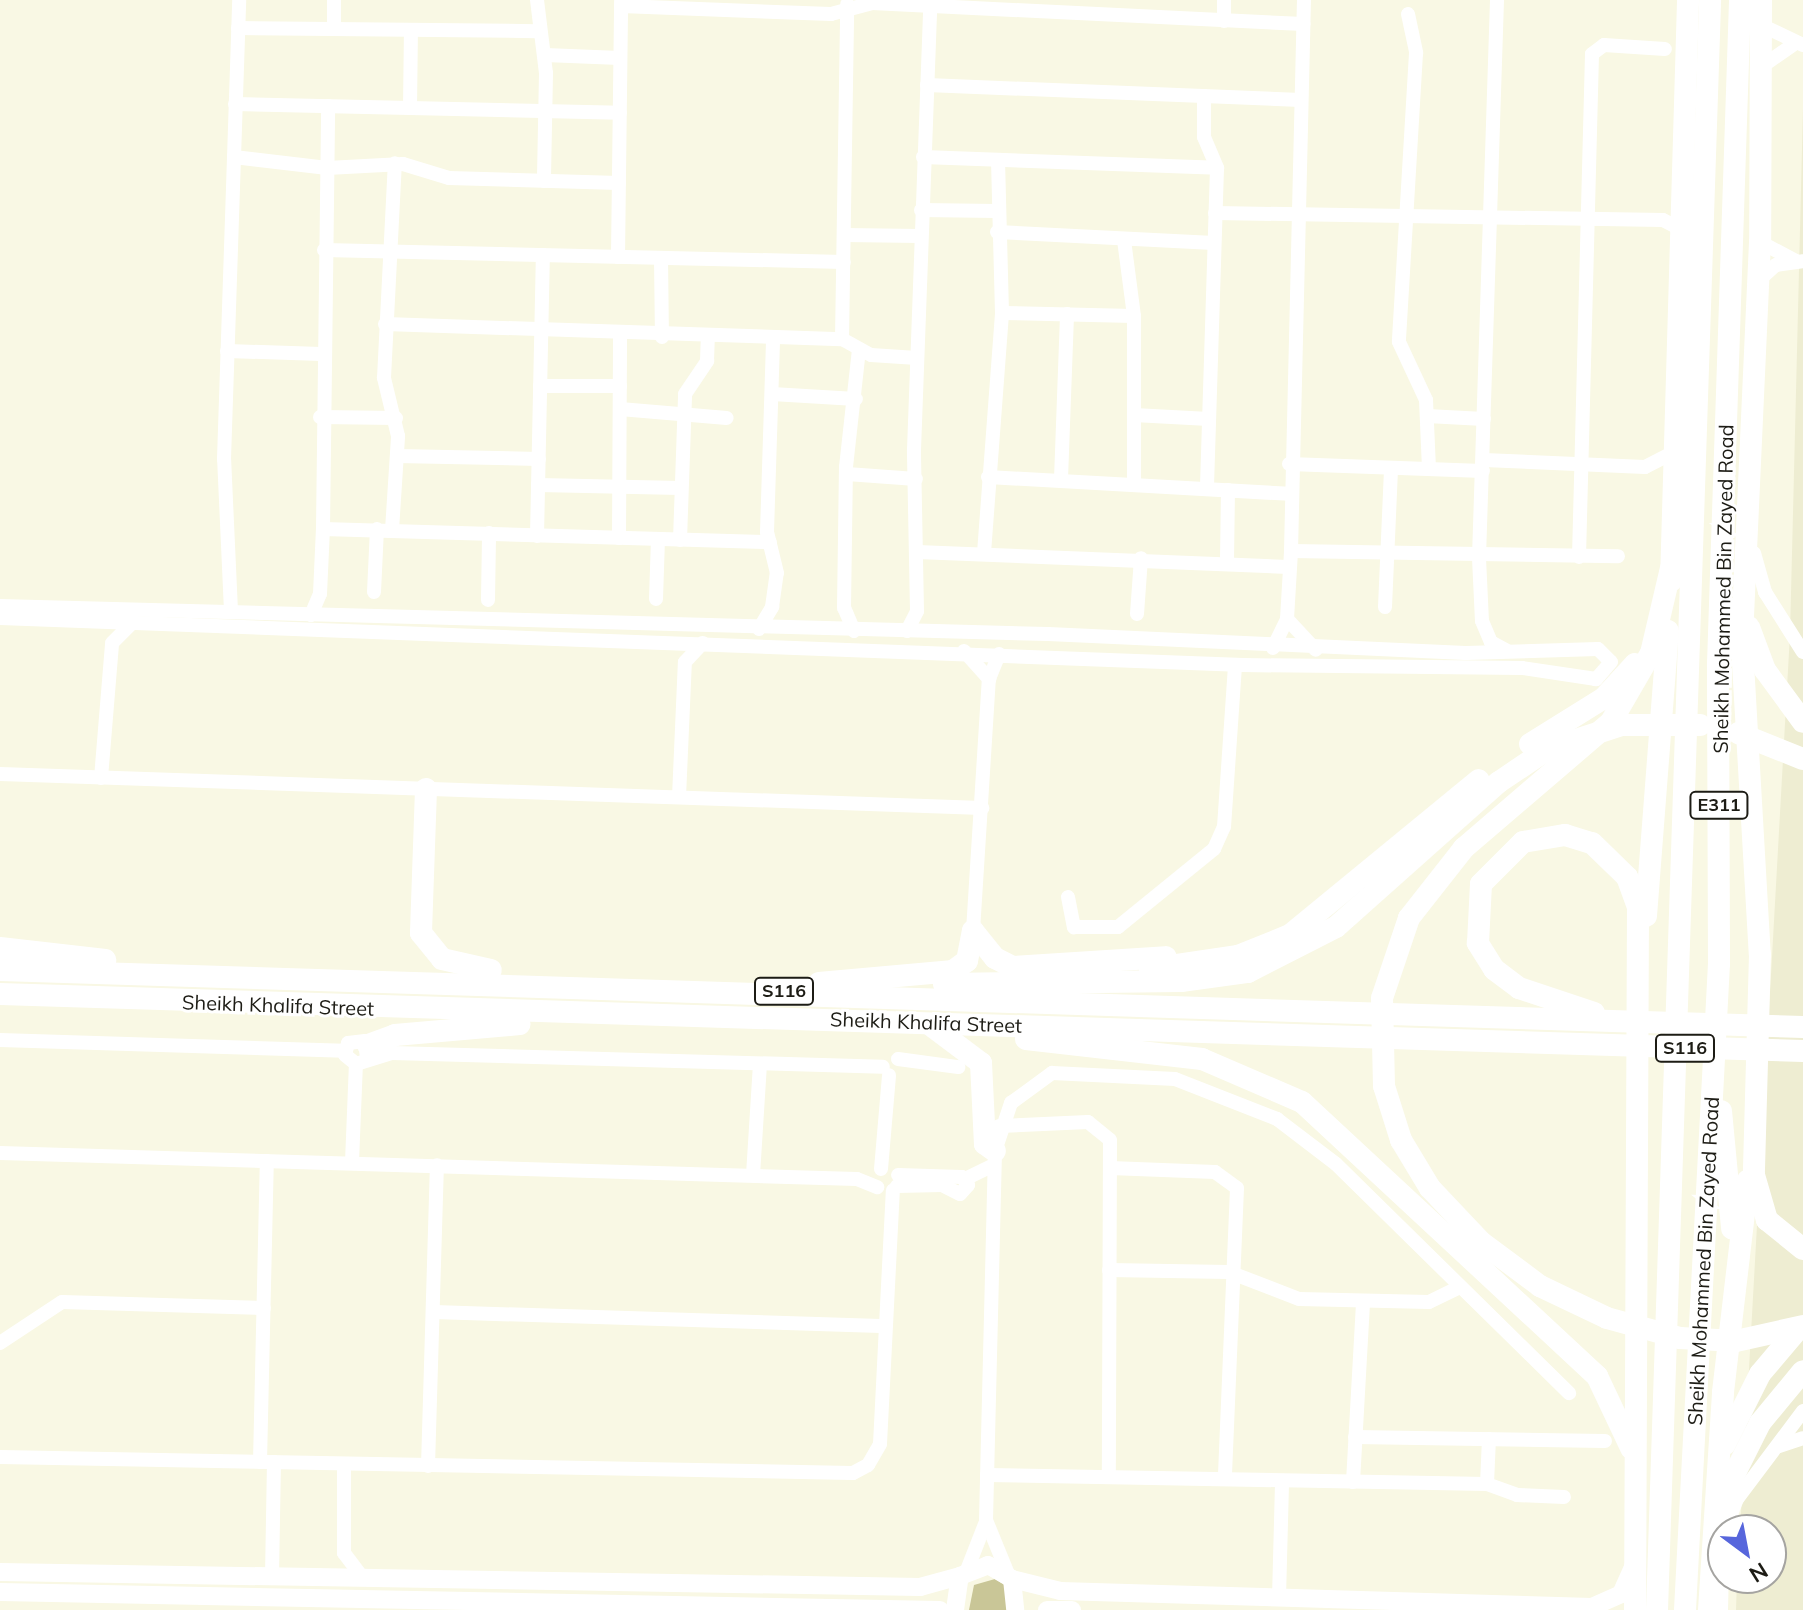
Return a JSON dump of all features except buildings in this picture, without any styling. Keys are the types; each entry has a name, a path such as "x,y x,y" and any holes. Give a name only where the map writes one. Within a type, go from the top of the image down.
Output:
{"highway":[{"path":"1635,1610 1639,1478 1640,961 1670,559 1688,0"},
{"name":"Sheikh Mohammed Bin Zayed Road","path":"1657,1610 1710,0"},
{"name":"Sheikh Mohammed Bin Zayed Road","path":"1685,1610 1714,1065 1740,0"},
{"path":"1761,0 1764,65 1760,242 1744,600 1760,954 1756,1095 1760,1206 1778,1233 1803,1249"},
{"path":"1670,559 1640,677 1611,722 1452,860 1398,941 1380,1031 1384,1086 1401,1140 1425,1181 1474,1236 1573,1303 1643,1330 1698,1340 1754,1339 1803,1326"},
{"path":"1060,982 1252,953 1302,928 1502,762 1615,689 1649,639 1670,559"},
{"path":"1744,600 1765,670 1803,722"},
{"path":"893,996 929,985 1204,980 1294,953 1356,911 1499,782 1566,741 1642,723 1717,728 1803,759"},
{"path":"426,789 418,913 426,943 452,964 507,972 529,984"},
{"path":"1569,1013 1506,980 1478,943 1476,898 1510,849 1565,835 1606,852 1634,892 1640,961"},
{"path":"973,931 995,958 1020,967 1211,953 1271,934 1357,883"},
{"path":"795,991 857,977 953,971 967,961 973,931"},
{"path":"0,948 295,969 316,977"},
{"name":"Sheikh Khalifa Street","path":"0,970 1569,1013 1622,1021 1803,1027"},
{"name":"Sheikh Khalifa Street","path":"0,994 538,1015 925,1021 1803,1051"},
{"path":"0,1007 39,996"},
{"path":"364,1056 395,1035 509,1027 538,1015"},
{"path":"925,1021 981,1063 986,1146 994,1158"},
{"path":"960,1023 993,1036 1194,1057 1253,1075 1302,1102 1597,1376 1621,1413 1639,1478"},
{"path":"1765,1050 1803,1063"},
{"path":"1714,1065 1729,1174 1733,1309"},
{"path":"1719,1514 1717,1468 1756,1095"},
{"path":"1717,1468 1747,1396 1803,1326"},
{"path":"1723,1514 1773,1406 1803,1371"},
{"path":"1773,1406 1803,1384"}],"main road":[{"path":"1763,26 1769,0"},
{"path":"0,1592 321,1586 363,1578 920,1587 988,1565 1010,1577 1060,1591 1530,1608 1608,1604 1625,1587 1637,1553"},
{"path":"0,1572 272,1576 374,1597 940,1610"},
{"path":"36,1589 41,1578 86,1572"},
{"path":"955,1610 964,1573"},
{"path":"1010,1577 1015,1610"},
{"path":"605,1600 652,1593 657,1583"},
{"path":"1047,1610 1072,1610"}],"street":[{"path":"224,611 227,351 239,0"},
{"path":"334,0 334,29"},
{"path":"537,0 537,31 545,55 544,181"},
{"path":"1224,0 1224,21"},
{"path":"1273,648 1287,619 1291,551 1289,464 1304,0"},
{"path":"1497,0 1479,558 1482,621 1491,642 1507,651"},
{"path":"618,257 621,3 847,6 872,3 930,8 979,6 1303,24"},
{"path":"842,339 847,6"},
{"path":"907,631 917,611 917,358 930,8"},
{"path":"1408,14 1416,53 1399,348 1427,416 1429,469"},
{"path":"1763,26 1798,45"},
{"path":"238,28 537,31"},
{"path":"410,108 411,30"},
{"path":"1579,557 1580,464 1592,222 1592,54 1600,45 1665,49"},
{"path":"1764,65 1798,45"},
{"path":"545,55 620,58"},
{"path":"927,85 1301,100"},
{"path":"1204,96 1204,137 1217,168 1207,488"},
{"path":"235,104 620,113"},
{"path":"311,615 320,594 323,529 320,417 328,106"},
{"path":"234,157 327,168 395,163 441,178 619,183"},
{"path":"923,157 1217,168"},
{"path":"984,553 988,477 996,454 1002,313 997,232 998,160"},
{"path":"392,530 396,418 384,378 385,324 395,252 395,163"},
{"path":"921,210 997,211"},
{"path":"1215,213 1592,222 1663,220 1679,228"},
{"path":"997,232 1214,243"},
{"path":"844,235 920,236"},
{"path":"1124,240 1134,316 1134,484"},
{"path":"1760,242 1800,261"},
{"path":"324,250 844,262"},
{"path":"537,536 543,255"},
{"path":"661,258 662,337"},
{"path":"1758,281 1776,265 1800,261"},
{"path":"1756,308 1754,557 1765,592 1803,652"},
{"path":"1002,313 1134,316"},
{"path":"1061,479 1067,314"},
{"path":"385,324 620,336 842,339 859,350 917,358"},
{"path":"619,538 620,336"},
{"path":"680,540 686,389 707,361 708,338"},
{"path":"759,629 772,607 777,564 770,542 773,339"},
{"path":"834,631 844,608 847,474 859,350"},
{"path":"227,351 321,354"},
{"path":"540,386 620,386"},
{"path":"772,394 856,399"},
{"path":"620,409 727,418"},
{"path":"1134,415 1209,419"},
{"path":"1427,416 1484,419"},
{"path":"320,417 396,418"},
{"path":"1289,464 1429,469 1483,465 1651,466 1671,454"},
{"path":"397,456 539,459"},
{"path":"1385,607 1391,468"},
{"path":"847,474 916,479"},
{"path":"988,477 1289,494"},
{"path":"538,485 681,488"},
{"path":"1227,561 1228,490"},
{"path":"323,529 770,542"},
{"path":"374,592 377,529"},
{"path":"488,600 489,533"},
{"path":"656,599 658,539"},
{"path":"1291,551 1479,558 1618,556"},
{"path":"917,552 1227,561 1288,567"},
{"path":"1137,614 1141,558"},
{"path":"320,594 332,615"},
{"path":"0,606 134,616 1235,665 1522,668 1596,679 1611,667 1598,649 1466,653 1273,648 907,631 782,630 224,611 134,616 98,619 0,618"},
{"path":"772,607 782,630"},
{"path":"844,608 854,631"},
{"path":"917,611 928,632"},
{"path":"101,778 112,643 134,616"},
{"path":"98,619 112,643"},
{"path":"1287,619 1317,649"},
{"path":"1466,653 1482,621"},
{"path":"664,641 685,662"},
{"path":"679,797 685,662 703,643"},
{"path":"1191,661 1306,657 1317,649"},
{"path":"964,651 989,679"},
{"path":"973,931 989,679 999,654"},
{"path":"1068,897 1074,927 1118,927 1214,849 1224,827 1235,665"},
{"path":"0,774 982,808"},
{"path":"0,1040 344,1051 364,1056 392,1053 892,1068 958,1067"},
{"path":"344,1051 351,1040 364,1056 352,1162"},
{"path":"753,1175 760,1064"},
{"path":"0,1457 835,1472 863,1460 879,1428 889,1185 880,1170 892,1068"},
{"path":"964,1573 986,1520 994,1158 999,1126 1019,1093 1065,1070 1211,1088 1308,1140 1569,1393"},
{"path":"999,1126 1094,1123 1108,1135 1109,1477"},
{"path":"4,1151 857,1179 889,1185 942,1185 960,1194 965,1179 994,1158"},
{"path":"267,1161 264,1308 272,1576"},
{"path":"428,1466 437,1165"},
{"path":"1110,1168 1228,1177 1239,1195 1225,1479"},
{"path":"857,1179 880,1170"},
{"path":"1109,1270 1235,1273 1291,1298 1435,1302 1460,1287"},
{"path":"0,1343 29,1318 72,1301 264,1308"},
{"path":"1353,1482 1363,1301"},
{"path":"434,1312 881,1326"},
{"path":"1726,1514 1802,1417"},
{"path":"1355,1437 1605,1441"},
{"path":"1779,1446 1803,1438"},
{"path":"1487,1484 1489,1439"},
{"path":"335,1610 321,1586 344,1553 344,1464"},
{"path":"987,1475 1487,1484 1517,1495 1564,1497"},
{"path":"1279,1598 1282,1481"},
{"path":"986,1520 1010,1577"},
{"path":"344,1553 363,1578"},
{"path":"356,1610 374,1597"},
{"path":"1715,1601 1721,1610"}],"shaded area":[{"path":"1803,108 1803,1610 1736,1610 1736,1594 1787,1594 1787,1514 1741,1514 1790,634"},
{"path":"995,1579 1008,1587 1011,1610 969,1610 974,1585"}]}
